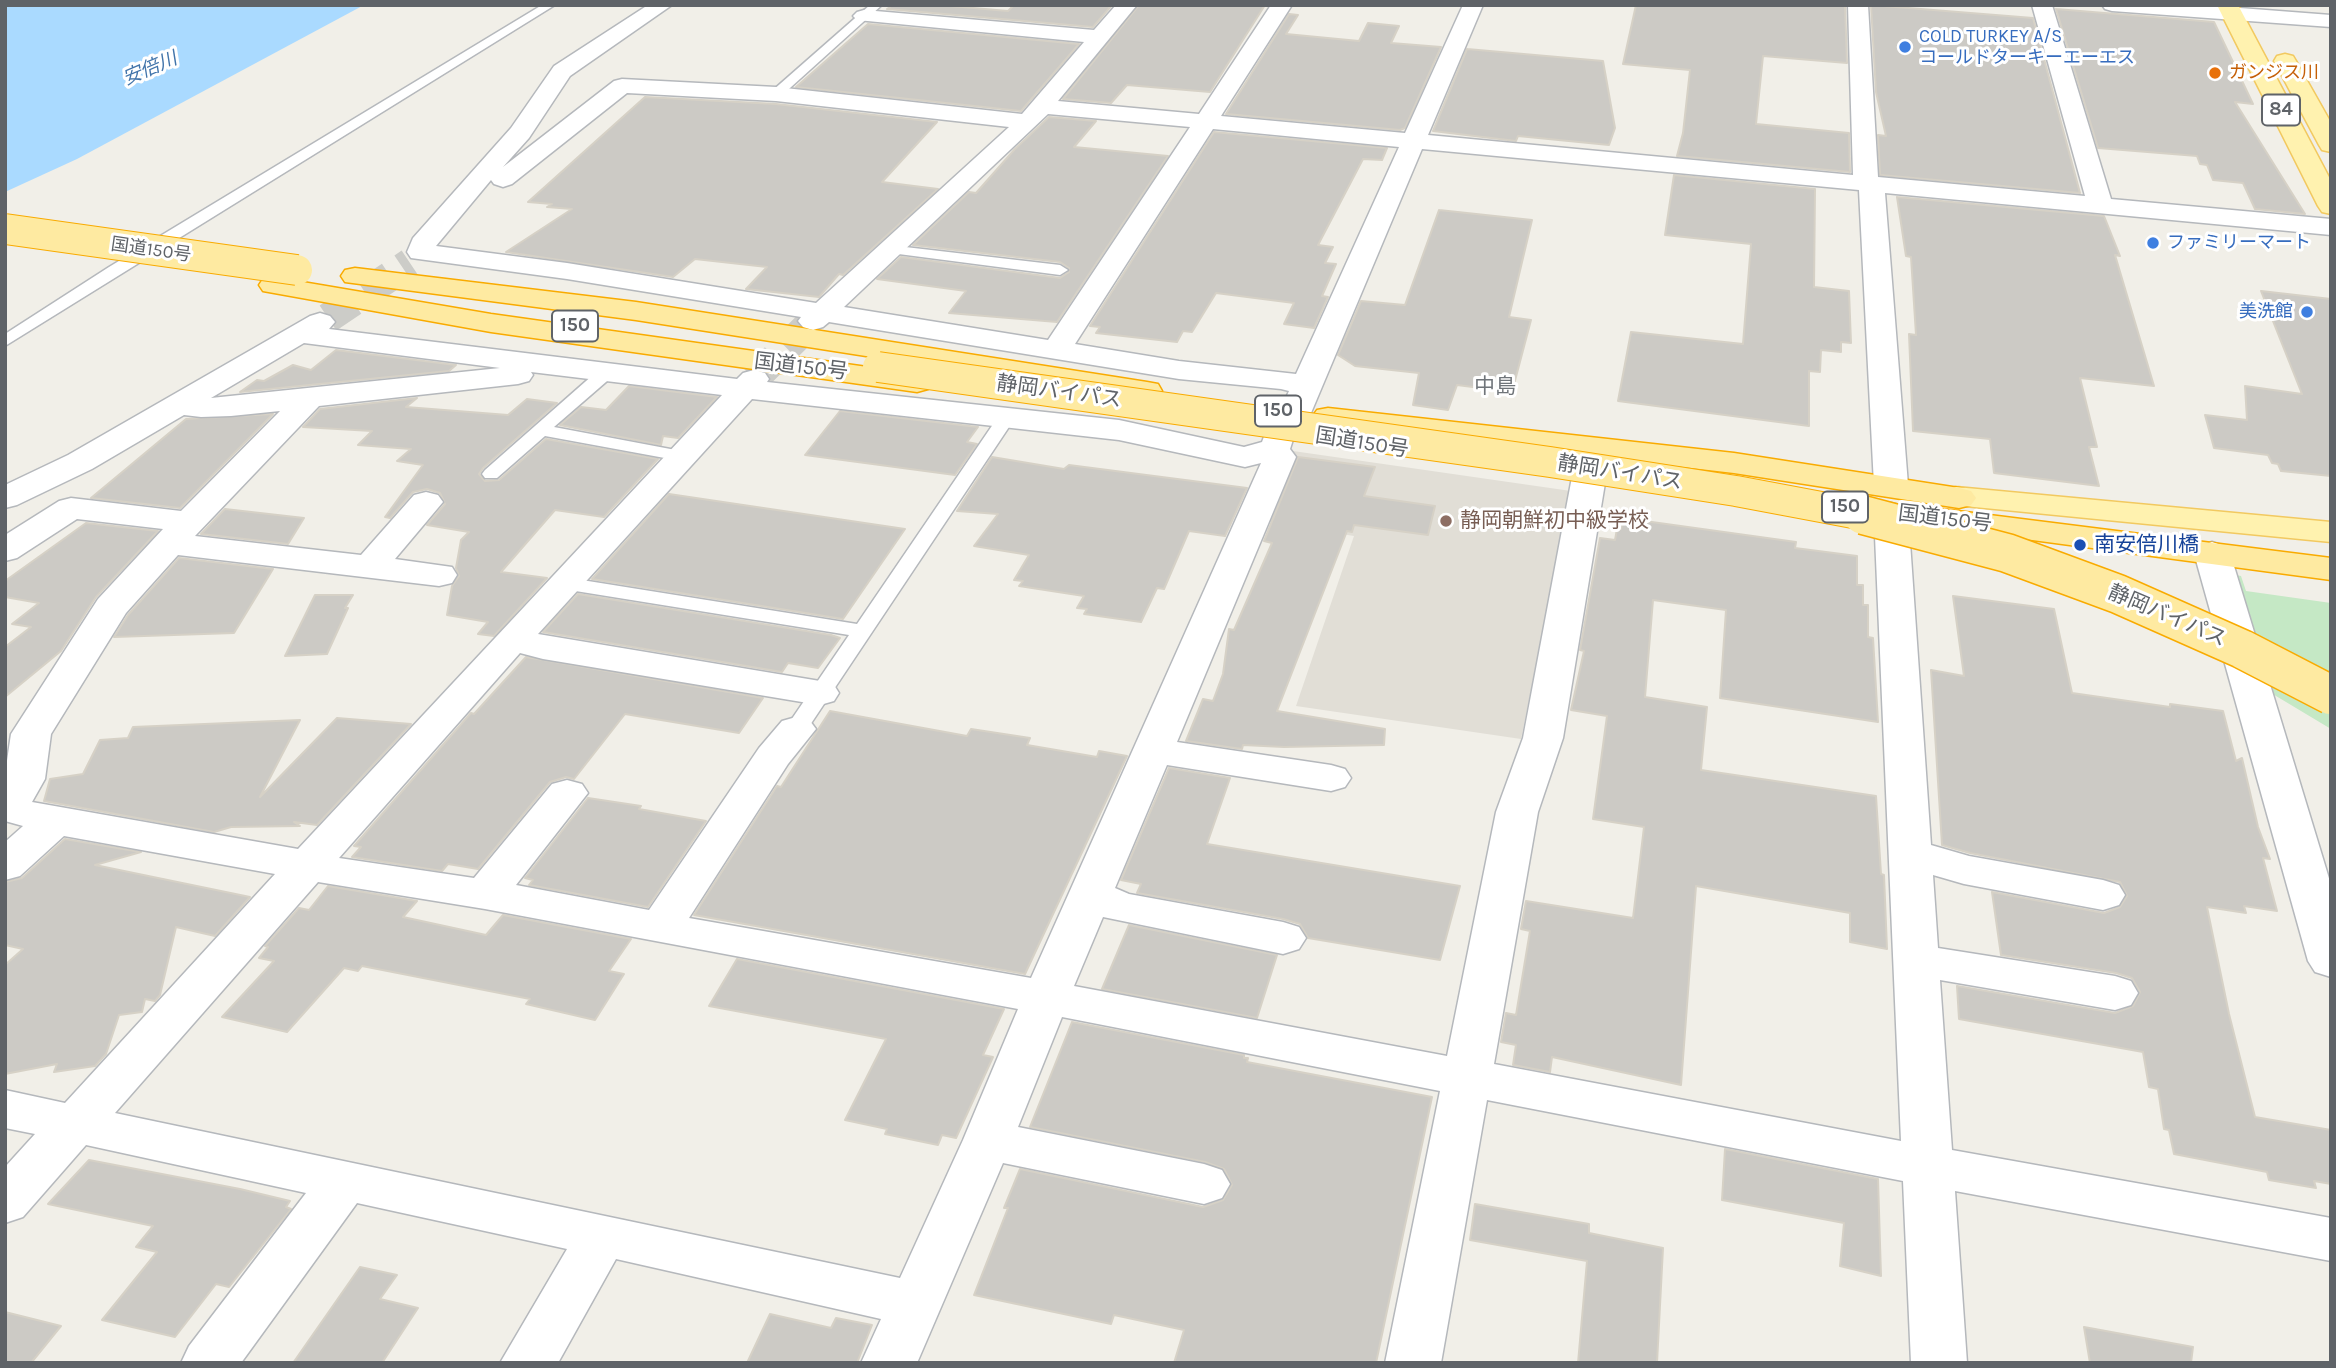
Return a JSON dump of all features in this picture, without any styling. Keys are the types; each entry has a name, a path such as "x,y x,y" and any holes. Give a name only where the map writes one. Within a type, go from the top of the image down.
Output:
{"highway":[{"name":"国道150号","path":"5,229 285,277 882,363"},
{"name":"国道150号","path":"5,247 285,277 468,288 624,310 1288,420 1590,477 1891,499 1956,497 2331,564"},
{"name":"静岡バイパス","path":"882,363 1735,474 1871,498 2021,537 2088,561 2193,603 2331,668"},
{"name":"静岡バイパス","path":"882,363 1550,462 1736,491 1860,514 2007,553 2106,589 2242,649 2331,695"},
{"name":"国道150号","path":"1288,420 1734,463 1891,499 2212,553 2331,564"}],"main road":[{"name":"84","path":"2230,10 2331,206"},
{"name":"84","path":"2257,11 2331,145"},
{"path":"1956,497 2331,532"}],"street":[{"path":"662,5 562,71 520,134 455,205 423,244 416,258 476,257 817,316 1179,370 1269,377 1288,420"},
{"path":"817,316 1035,114 1128,5"},
{"path":"1056,351 1282,5"},
{"path":"889,1363 988,1140 1046,997 1280,457 1288,420 1473,5"},
{"path":"1858,5 1866,182 1872,191 1891,499 1939,1363"},
{"path":"2042,5 2100,204"},
{"path":"2112,5 2257,11 2331,21"},
{"path":"871,11 1101,37"},
{"path":"455,205 486,192 622,86 776,94 1035,114 1204,121 2331,227"},
{"path":"12,493 80,462 183,405 328,318"},
{"path":"299,334 608,371 749,384 1119,430 1245,457 1288,420"},
{"path":"183,405 201,408 231,407 535,373 572,366"},
{"path":"5,1202 564,583 749,384"},
{"path":"309,399 111,607 31,734 25,779 6,808 55,821 334,872 485,894 1046,997 1927,1166 2331,1240"},
{"path":"1413,1363 1517,812 1543,738 1590,477"},
{"path":"370,567 426,502"},
{"path":"5,551 71,508 179,533 370,567 439,575"},
{"path":"2212,553 2331,961"},
{"path":"514,638 543,648 820,693"},
{"path":"660,928 773,757 796,729"},
{"path":"1154,751 1331,778"},
{"path":"485,894 567,793"},
{"path":"5,866 55,821"},
{"path":"1911,853 1965,870 2103,895"},
{"path":"1090,895 1121,907 1283,938"},
{"path":"1917,960 2115,993"},
{"path":"5,1109 603,1235 914,1304"},
{"path":"988,1140 1205,1184"},
{"path":"209,1363 345,1180"},
{"path":"528,1363 603,1235"}],"lane":[{"path":"5,341 114,270 550,5"},
{"path":"776,94 871,11"},
{"path":"888,249 1060,270"},
{"path":"491,474 608,371"},
{"path":"796,729 1006,418"},
{"path":"541,430 681,456"},
{"path":"564,583 861,631"}],"shaded area":[{"path":"1293,451 1571,491 1521,739 1296,706 1354,536 1262,521"}],"green space":[{"path":"2231,574 2241,576 2246,591 2331,603 2331,729 2271,693"}],"water":[{"name":"安倍川","path":"5,5 364,5 77,159 5,192"}],"building":[{"path":"893,5 939,5 1008,11 1014,5 1112,5 1093,27 887,9"},
{"path":"1139,5 1265,5 1210,92 1127,85 1111,103 1063,99"},
{"path":"1636,5 1845,5 1847,63 1763,56 1756,124 1849,133 1850,172 1677,156 1683,133 1690,70 1623,64"},
{"path":"1871,5 2033,18 2080,193 1880,175 1878,135 1886,136 1876,92"},
{"path":"2056,9 2214,22 2253,104 2235,102 2305,214 2255,209 2243,183 2213,180 2207,165 2200,164 2197,156 2098,148"},
{"path":"1289,14 1298,15 1286,34 1359,41 1368,23 1399,26 1391,43 1441,47 1405,128 1400,130 1226,114"},
{"path":"868,24 1079,44 1021,111 796,87"},
{"path":"1467,49 1603,61 1615,128 1609,145 1518,136 1516,141 1433,131"},
{"path":"645,97 776,104 937,122 882,182 938,189 843,275 839,274 819,297 746,289 767,267 695,259 673,277 506,252 572,209 528,202"},
{"path":"1049,117 1096,121 1074,147 1168,156 1057,322 949,313 966,291 877,279 901,257 1060,278 1069,272 1069,268 1060,262 913,245 969,192 976,193 1015,149"},
{"path":"1214,132 1387,148 1382,160 1363,159 1318,245 1333,247 1325,263 1336,264 1322,296 1328,297 1314,328 1284,324 1294,303 1216,293 1192,332 1183,331 1177,342 1096,333 1100,327 1090,326"},
{"path":"1674,175 1815,189 1814,287 1849,291 1851,343 1841,342 1841,352 1821,350 1820,372 1809,371 1809,426 1618,401 1631,332 1743,344 1751,244 1665,235"},
{"path":"1897,197 2104,216 2120,256 2115,255 2154,386 2080,378 2097,447 2089,447 2099,486 1994,473 1990,439 1913,431 1909,334 1916,335 1911,257 1906,256"},
{"path":"1439,210 1532,220 1509,317 1531,320 1512,392 1457,385 1448,410 1413,405 1419,373 1355,366 1338,355 1361,301 1405,305"},
{"path":"2261,291 2331,299 2331,476 2281,471 2268,455 2214,448 2205,415 2247,420 2245,386 2302,394"},
{"path":"336,350 456,365 449,371 240,392 257,380 264,381 293,365 311,370"},
{"path":"629,386 717,397 678,438 663,436 661,445 560,425 581,407 606,410"},
{"path":"417,398 406,407 508,415 527,399 557,403 483,468 479,474 485,481 499,480 546,439 658,459 604,517 555,510 501,572 547,578 494,636 478,634 488,622 447,615 452,586 459,576 456,568 461,540 469,532 427,525 445,504 440,493 427,489 413,492 390,518 385,517 423,465 397,461 411,449 358,445 372,431 303,427 320,409"},
{"path":"840,411 978,427 967,442 977,444 955,475 805,455"},
{"path":"273,414 180,508 91,498 186,419"},
{"path":"992,457 1064,469 1069,465 1247,488 1225,536 1189,531 1164,589 1157,588 1141,622 1084,614 1087,609 1077,608 1084,596 1019,586 1023,581 1014,580 1029,555 974,546 998,514 957,511"},
{"path":"1298,457 1375,467 1364,496 1435,506 1428,535 1354,525 1352,532 1347,531 1277,711 1385,729 1384,745 1243,745 1242,749 1186,741 1203,699 1213,701 1223,674 1229,629 1234,630 1272,543 1264,541"},
{"path":"669,494 905,529 843,619 592,579"},
{"path":"225,509 304,518 288,544 201,534"},
{"path":"1623,518 1796,542 1795,548 1857,556 1857,585 1863,585 1863,605 1868,605 1868,637 1873,638 1878,722 1720,698 1726,610 1653,600 1645,697 1707,707 1701,770 1876,796 1881,874 1884,875 1887,949 1850,942 1850,913 1696,886 1681,1085 1552,1057 1550,1072 1513,1065 1516,1045 1501,1042 1506,1013 1516,1015 1530,931 1521,929 1526,901 1633,918 1644,827 1593,819 1607,716 1571,710 1584,651 1580,650 1600,538 1615,540"},
{"path":"86,523 158,531 96,597 61,651 5,697 5,647 31,627 12,624 39,603 5,597 5,581"},
{"path":"179,558 273,569 234,633 114,637 128,615"},
{"path":"578,594 840,638 818,668 788,663 782,672 543,632"},
{"path":"315,595 353,595 327,654 285,656"},
{"path":"1953,596 2054,609 2072,693 2170,707 2170,704 2223,711 2236,761 2242,758 2258,827 2270,859 2263,858 2277,911 2244,906 2246,913 2207,907 2229,1014 2255,1117 2331,1130 2331,1184 2314,1181 2316,1188 2269,1180 2267,1172 2174,1154 2169,1130 2164,1129 2158,1089 2149,1087 2143,1052 1959,1019 1957,986 2115,1013 2133,1006 2140,992 2132,978 2116,973 2001,955 1992,892 2104,913 2120,907 2127,896 2120,882 1970,853 1942,845 1931,670 1964,676"},
{"path":"526,657 763,698 739,733 625,714 574,779 566,777 550,782 478,869 448,864 442,871 352,857 361,847 354,846 471,713 474,714"},
{"path":"830,711 967,736 971,729 1030,738 1027,745 1097,757 1099,751 1127,756 1025,974 694,915 777,786 781,787"},
{"path":"337,718 411,724 317,825 294,822 300,826 231,827 214,832 44,801 50,779 83,774 100,740 128,738 133,727 300,720 260,797"},
{"path":"1169,768 1230,778 1207,844 1460,886 1440,960 1308,938 1300,924 1283,919 1137,893 1141,884 1121,880"},
{"path":"588,798 641,806 639,809 706,821 648,907 529,885 533,880 525,878"},
{"path":"65,839 141,852 95,865 250,897 215,936 176,927 160,995 155,1001 145,999 142,1012 119,1015 106,1054 95,1066 54,1072 57,1064 5,1074 5,965 23,949 5,945 5,882 22,878"},
{"path":"328,886 417,901 403,917 486,935 503,915 631,939 609,971 624,974 595,1020 526,1004 530,999 362,966 358,971 344,968 287,1032 222,1017 274,961 259,958 268,947 265,946 299,908 309,910"},
{"path":"1129,925 1277,955 1257,1018 1102,989"},
{"path":"737,959 1004,1009 983,1055 993,1057 956,1138 942,1135 938,1145 885,1134 887,1129 845,1120 886,1039 709,1006"},
{"path":"1072,1022 1244,1055 1244,1058 1248,1058 1247,1062 1432,1097 1376,1363 1174,1363 1184,1330 1114,1315 1111,1324 974,1295 1008,1208 1004,1208 1020,1169 1203,1207 1223,1200 1232,1185 1224,1169 1205,1162 1030,1127"},
{"path":"1725,1149 1878,1179 1881,1276 1840,1266 1844,1223 1722,1200"},
{"path":"89,1160 290,1201 286,1207 291,1209 229,1287 216,1284 175,1337 102,1320 157,1252 136,1247 153,1226 48,1204"},
{"path":"1475,1204 1589,1224 1589,1233 1663,1248 1657,1363 1578,1363 1587,1261 1470,1240"},
{"path":"360,1267 397,1275 380,1299 418,1308 382,1363 293,1363"},
{"path":"5,1312 61,1326 31,1363 5,1363"},
{"path":"770,1314 831,1328 836,1318 872,1325 857,1363 747,1363"},
{"path":"2084,1327 2193,1347 2191,1363 2090,1363"}],"tunnel":[{"path":"328,318 410,263"},
{"path":"754,379 813,321"}],"place":[{"name":"COLD TURKEY A/S コールドターキーエーエス","path":"1905,47"},
{"name":"ガンジス川","path":"2215,73"},
{"name":"ファミリーマート","path":"2153,243"},
{"name":"美洗館","path":"2307,312"},
{"name":"静岡朝鮮初中級学校","path":"1446,521"},
{"name":"南安倍川橋","path":"2080,545"}],"district":[{"name":"中島","path":"1495,387"}]}
